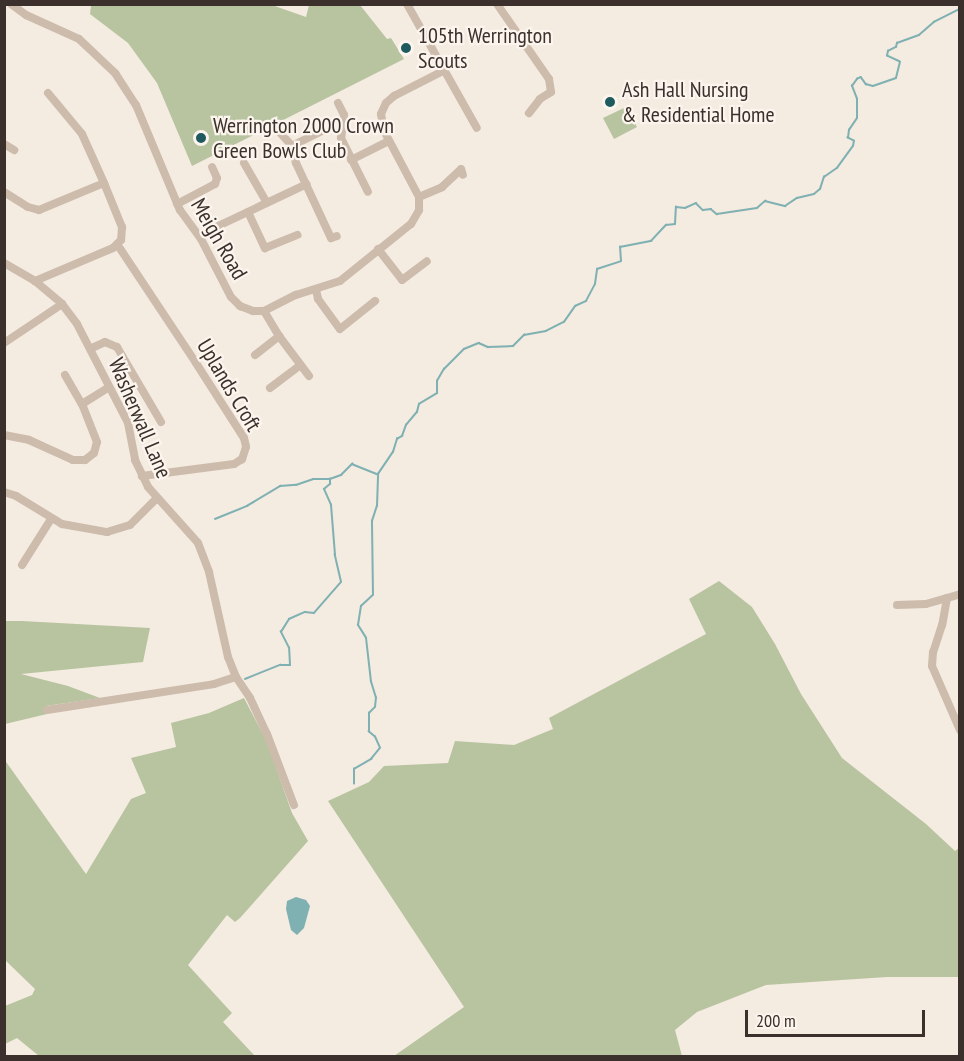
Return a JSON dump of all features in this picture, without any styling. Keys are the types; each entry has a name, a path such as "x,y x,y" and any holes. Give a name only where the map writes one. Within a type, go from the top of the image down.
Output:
{"street":[{"name":"Meigh Road","path":"11,4 26,15 68,32 93,50 115,73 136,105 177,204 199,235 234,300 249,310 264,311"},
{"path":"407,4 477,128"},
{"path":"497,4 549,79 551,92 540,99 529,112"},
{"path":"309,376 279,336 264,311 296,295 340,281 411,224 419,210 419,197 381,123 386,103 394,96 443,71"},
{"path":"35,281 117,244 122,236 122,227 82,134 48,93"},
{"path":"338,103 344,115 341,138 368,192"},
{"path":"275,127 292,146 297,164 331,238 336,236"},
{"path":"292,146 322,131"},
{"path":"351,160 389,141"},
{"path":"244,163 267,203"},
{"path":"177,204 215,184 217,178 212,167"},
{"path":"419,197 442,187 461,169 464,175"},
{"path":"4,192 28,207 39,210 104,183"},
{"path":"199,235 307,184"},
{"path":"248,212 265,248 298,235"},
{"name":"Uplands Croft","path":"117,244 246,442 244,456 234,464 142,476"},
{"path":"378,249 402,280 427,261"},
{"name":"Washerwall Lane","path":"4,263 35,281 62,304 92,348 108,388 128,423 135,460 142,476 157,498 193,536 204,556 236,677 250,698 267,734 294,805"},
{"path":"316,290 318,299 340,329 375,301"},
{"path":"4,343 62,304"},
{"path":"255,356 279,336"},
{"path":"92,348 105,342 117,347 161,422"},
{"path":"270,388 300,365"},
{"path":"4,435 29,440 73,460 85,460 94,453 97,442 82,404 65,375"},
{"path":"82,404 108,388"},
{"path":"4,492 16,496 51,519 74,528 114,531 134,522 157,498"},
{"path":"22,565 51,519"},
{"path":"897,605 926,604 960,594"},
{"path":"947,598 942,625 933,652 932,666 960,730"},
{"path":"47,710 214,684 236,677"}],"green space":[{"path":"269,4 306,17 309,5 360,5 387,39 391,38 404,59 192,166 157,83 128,43 90,14 91,6"},
{"path":"626,107 637,127 614,139 603,118"},
{"path":"719,581 752,607 775,644 801,694 842,758 926,824 955,851 959,848 959,977 887,977 766,985 697,1012 675,1030 682,1056 394,1056 464,1007 328,801 369,782 384,766 448,763 455,741 514,745 553,729 549,718 706,634 689,599"},
{"path":"4,621 150,628 143,662 21,674 68,686 100,698 46,706 47,714 5,724"},
{"path":"244,698 267,742 292,813 308,841 240,918 235,922 227,915 188,965 232,1013 223,1022 255,1056 39,1056 17,1038 5,1044 5,1006 32,995 35,989 5,960 4,759 86,874 131,799 146,793 131,758 176,747 171,723 209,713"}],"water":[{"path":"296,897 306,900 310,906 304,928 297,935 291,930 286,909 287,901"}],"waterway":[{"path":"378,474 393,452 397,439 402,436 406,425 417,412 419,404 437,393 437,381 444,369 464,349 479,343 488,347 513,346 524,335 546,331 564,322 575,306 586,301 595,284 597,269 621,261 620,247 651,241 666,225 675,224 676,207 685,208 696,203 703,210 711,209 717,214 757,208 765,201 785,206 797,198 814,194 820,189 824,177 837,168 853,146 854,141 848,138 849,130 857,118 857,99 852,86 857,79 861,77 866,84 873,86 896,78 900,62 887,56 888,51 896,47 897,43 919,35 934,22 960,9"},
{"path":"215,519 247,506 280,486 296,485 313,479 330,479 341,475 352,464 377,474"},
{"path":"354,784 354,769 371,759 380,748 375,737 369,732 369,713 375,707 376,698 371,682 366,638 358,625 361,606 373,595 372,521 377,506 378,474"},
{"path":"245,679 280,665 290,665 289,648 281,632 289,619 305,612 314,613 341,582 335,555 331,505 324,489 330,484 330,479"}],"place":[{"name":"105th Werrington Scouts","path":"406,48"},
{"name":"Ash Hall Nursing & Residential Home","path":"610,102"},
{"name":"Werrington 2000 Crown Green Bowls Club","path":"201,138"}]}
